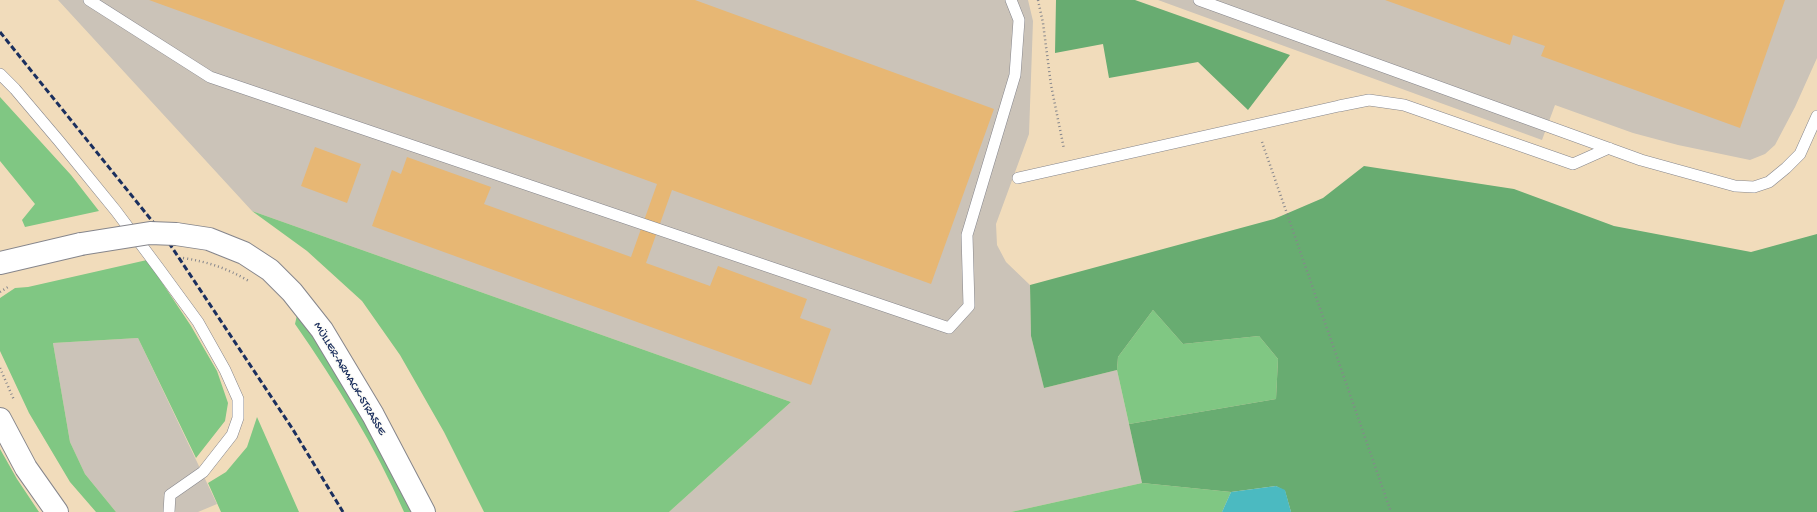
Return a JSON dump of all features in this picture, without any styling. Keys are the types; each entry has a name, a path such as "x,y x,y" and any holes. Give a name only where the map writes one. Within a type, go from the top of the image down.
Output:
{"street":[{"name":"MÜLLER-ARMACK-STRASSE","path":"0,263 81,244 150,233 209,239 244,253 270,270 287,286 322,330 372,415 424,512"},
{"path":"0,419 26,468 57,512"}],"lane":[{"path":"89,0 210,76 949,328 969,306 968,235 1015,75 1019,20 1011,0"},
{"path":"1199,0 1641,160 1734,186 1754,187 1769,182 1786,168 1800,154 1817,116"},
{"path":"0,74 15,88 59,141 116,211 160,270 198,322 226,370 238,399 238,418 232,435 203,472 170,494 169,512"},
{"path":"1018,178 1255,124 1369,100 1404,105 1573,164 1609,148"}],"path":[{"path":"1038,0 1043,23 1051,86 1068,166"},
{"path":"1255,124 1391,512"},
{"path":"179,257 206,261 226,268 255,286"}],"shaded area":[{"path":"58,0 1028,0 1033,21 1029,134 996,224 997,245 1006,262 1030,285 1031,336 1044,388 1117,370 1142,483 1011,512 669,512 791,402 252,211"},
{"path":"1158,0 1817,0 1817,58 1795,107 1775,145 1765,154 1750,160 1678,145 1633,133 1555,105 1542,140"},
{"path":"138,338 217,504 198,512 116,512 85,474 70,442 53,343"}],"green space":[{"path":"1056,0 1135,0 1290,55 1248,110 1198,62 1109,78 1103,44 1055,53"},
{"path":"0,97 71,175 99,211 25,227 22,220 35,204 0,161"},
{"path":"1364,166 1514,189 1614,226 1751,252 1817,234 1817,512 1291,512 1285,491 1276,486 1231,492 1142,483 1129,424 1276,399 1278,359 1259,336 1183,344 1153,310 1118,357 1117,370 1044,388 1031,336 1030,285 1274,219 1323,198"},
{"path":"252,211 791,402 669,512 484,512 444,432 400,355 362,301 307,251"},
{"path":"147,260 191,326 217,371 228,403 225,421 196,458 138,338 53,343 70,442 85,474 116,512 96,512 70,482 29,413 0,351 0,298 15,288 28,287"},
{"path":"1153,310 1183,344 1259,336 1278,359 1276,399 1129,424 1117,370 1118,357"},
{"path":"297,315 315,340 364,418 413,512 404,512 368,439 325,369 295,324"},
{"path":"257,417 299,512 221,512 208,483 226,472 247,447"},
{"path":"0,449 17,479 39,512 0,512"},
{"path":"1142,483 1231,492 1222,512 1011,512"}],"water":[{"path":"1276,486 1285,490 1291,512 1222,512 1231,492"}],"building":[{"path":"149,0 695,0 994,109 931,284 672,190 646,263 710,286 718,266 807,299 800,318 831,329 811,385 372,226 392,170 401,174 407,157 491,187 484,204 631,257 657,184"},
{"path":"1385,0 1785,0 1740,128 1541,56 1545,46 1513,35 1510,45"},
{"path":"315,147 361,164 347,203 301,186"}],"railway":[{"path":"0,32 165,237 292,428 343,512"}]}
